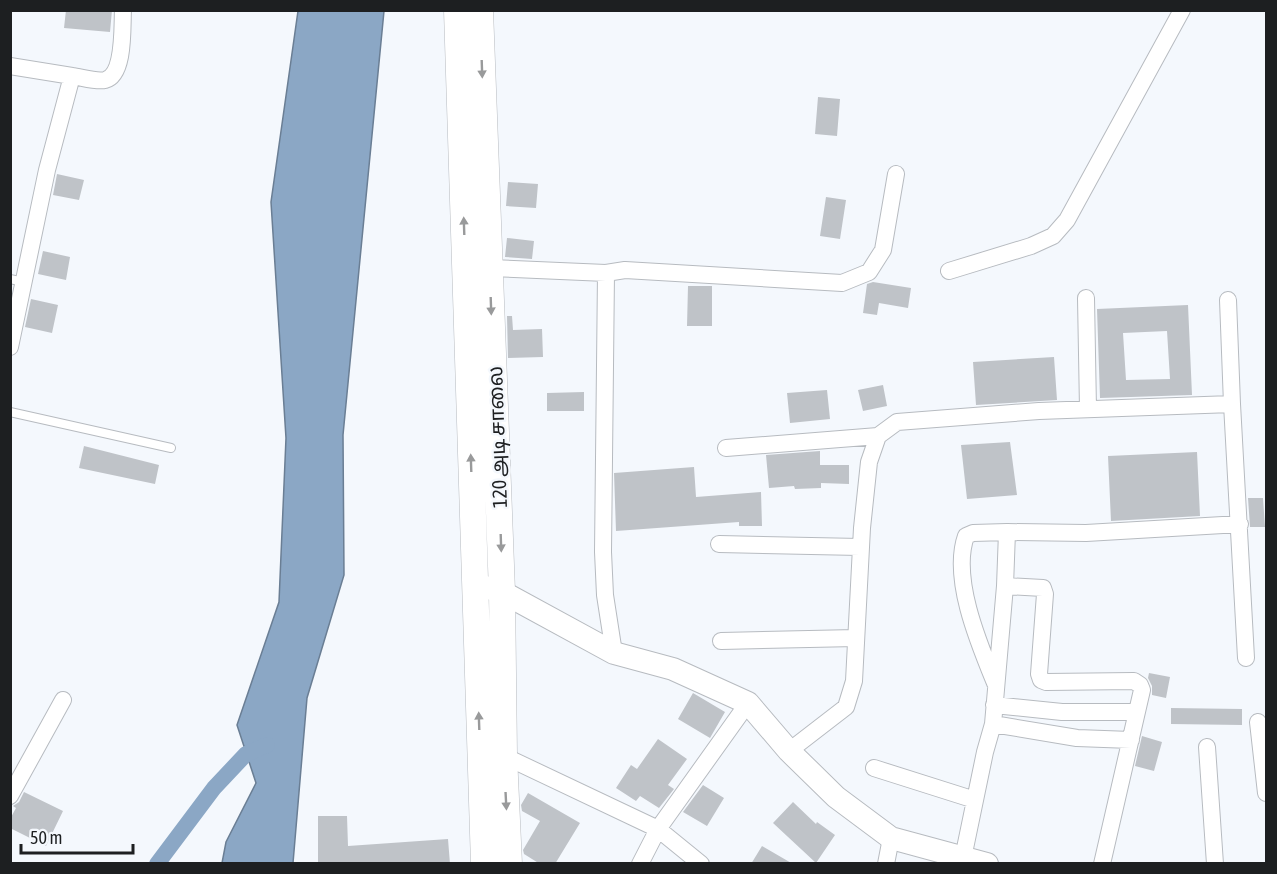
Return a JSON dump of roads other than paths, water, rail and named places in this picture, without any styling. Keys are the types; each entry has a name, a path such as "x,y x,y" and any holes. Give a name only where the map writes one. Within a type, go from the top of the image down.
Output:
{"main road":[{"name":"120 அடி சாலை","path":"457,10 484,864"},
{"name":"120 அடி சாலை","path":"480,10 502,592 504,756 513,861"}],"street":[{"path":"10,66 105,80 115,73 119,64 123,10"},
{"path":"950,271 1031,246 1053,236 1067,220 1182,10"},
{"path":"10,347 17,280 72,76"},
{"path":"490,268 606,273 625,270 842,283 869,272 883,250 896,174"},
{"path":"606,273 603,552 605,595 614,653"},
{"path":"1086,298 1088,409"},
{"path":"1228,300 1246,658"},
{"path":"726,448 878,436 897,422 1088,409 1232,404"},
{"path":"789,751 846,707 854,681 860,547 869,462 878,436"},
{"path":"996,687 972,625 963,569 963,546 966,536 973,533 1086,533 1240,524"},
{"path":"963,858 993,724 1005,586 1007,532"},
{"path":"719,544 860,547"},
{"path":"475,584 502,592 614,653 673,669 748,703 789,751 836,797 891,838 987,864"},
{"path":"1005,586 1037,587 1042,588 1045,594 1039,674 1041,680 1046,682 1134,681 1140,684 1142,690 1102,864"},
{"path":"721,641 856,638"},
{"path":"10,796 63,700"},
{"path":"640,864 658,829 748,703"},
{"path":"994,705 1062,712 1137,712"},
{"path":"1258,722 1266,793"},
{"path":"993,724 1024,731 1077,738 1131,740"},
{"path":"1207,747 1215,864"},
{"path":"504,756 658,829 701,864"},
{"path":"874,768 975,800"},
{"path":"886,864 891,838"}],"lane":[{"path":"10,412 171,448"}],"water":[{"path":"298,11 384,11 343,435 344,575 307,698 293,863 222,863 226,842 256,783 237,725 279,602 286,438 271,202"}],"waterway":[{"path":"157,864 214,788 246,754 267,745"}]}
